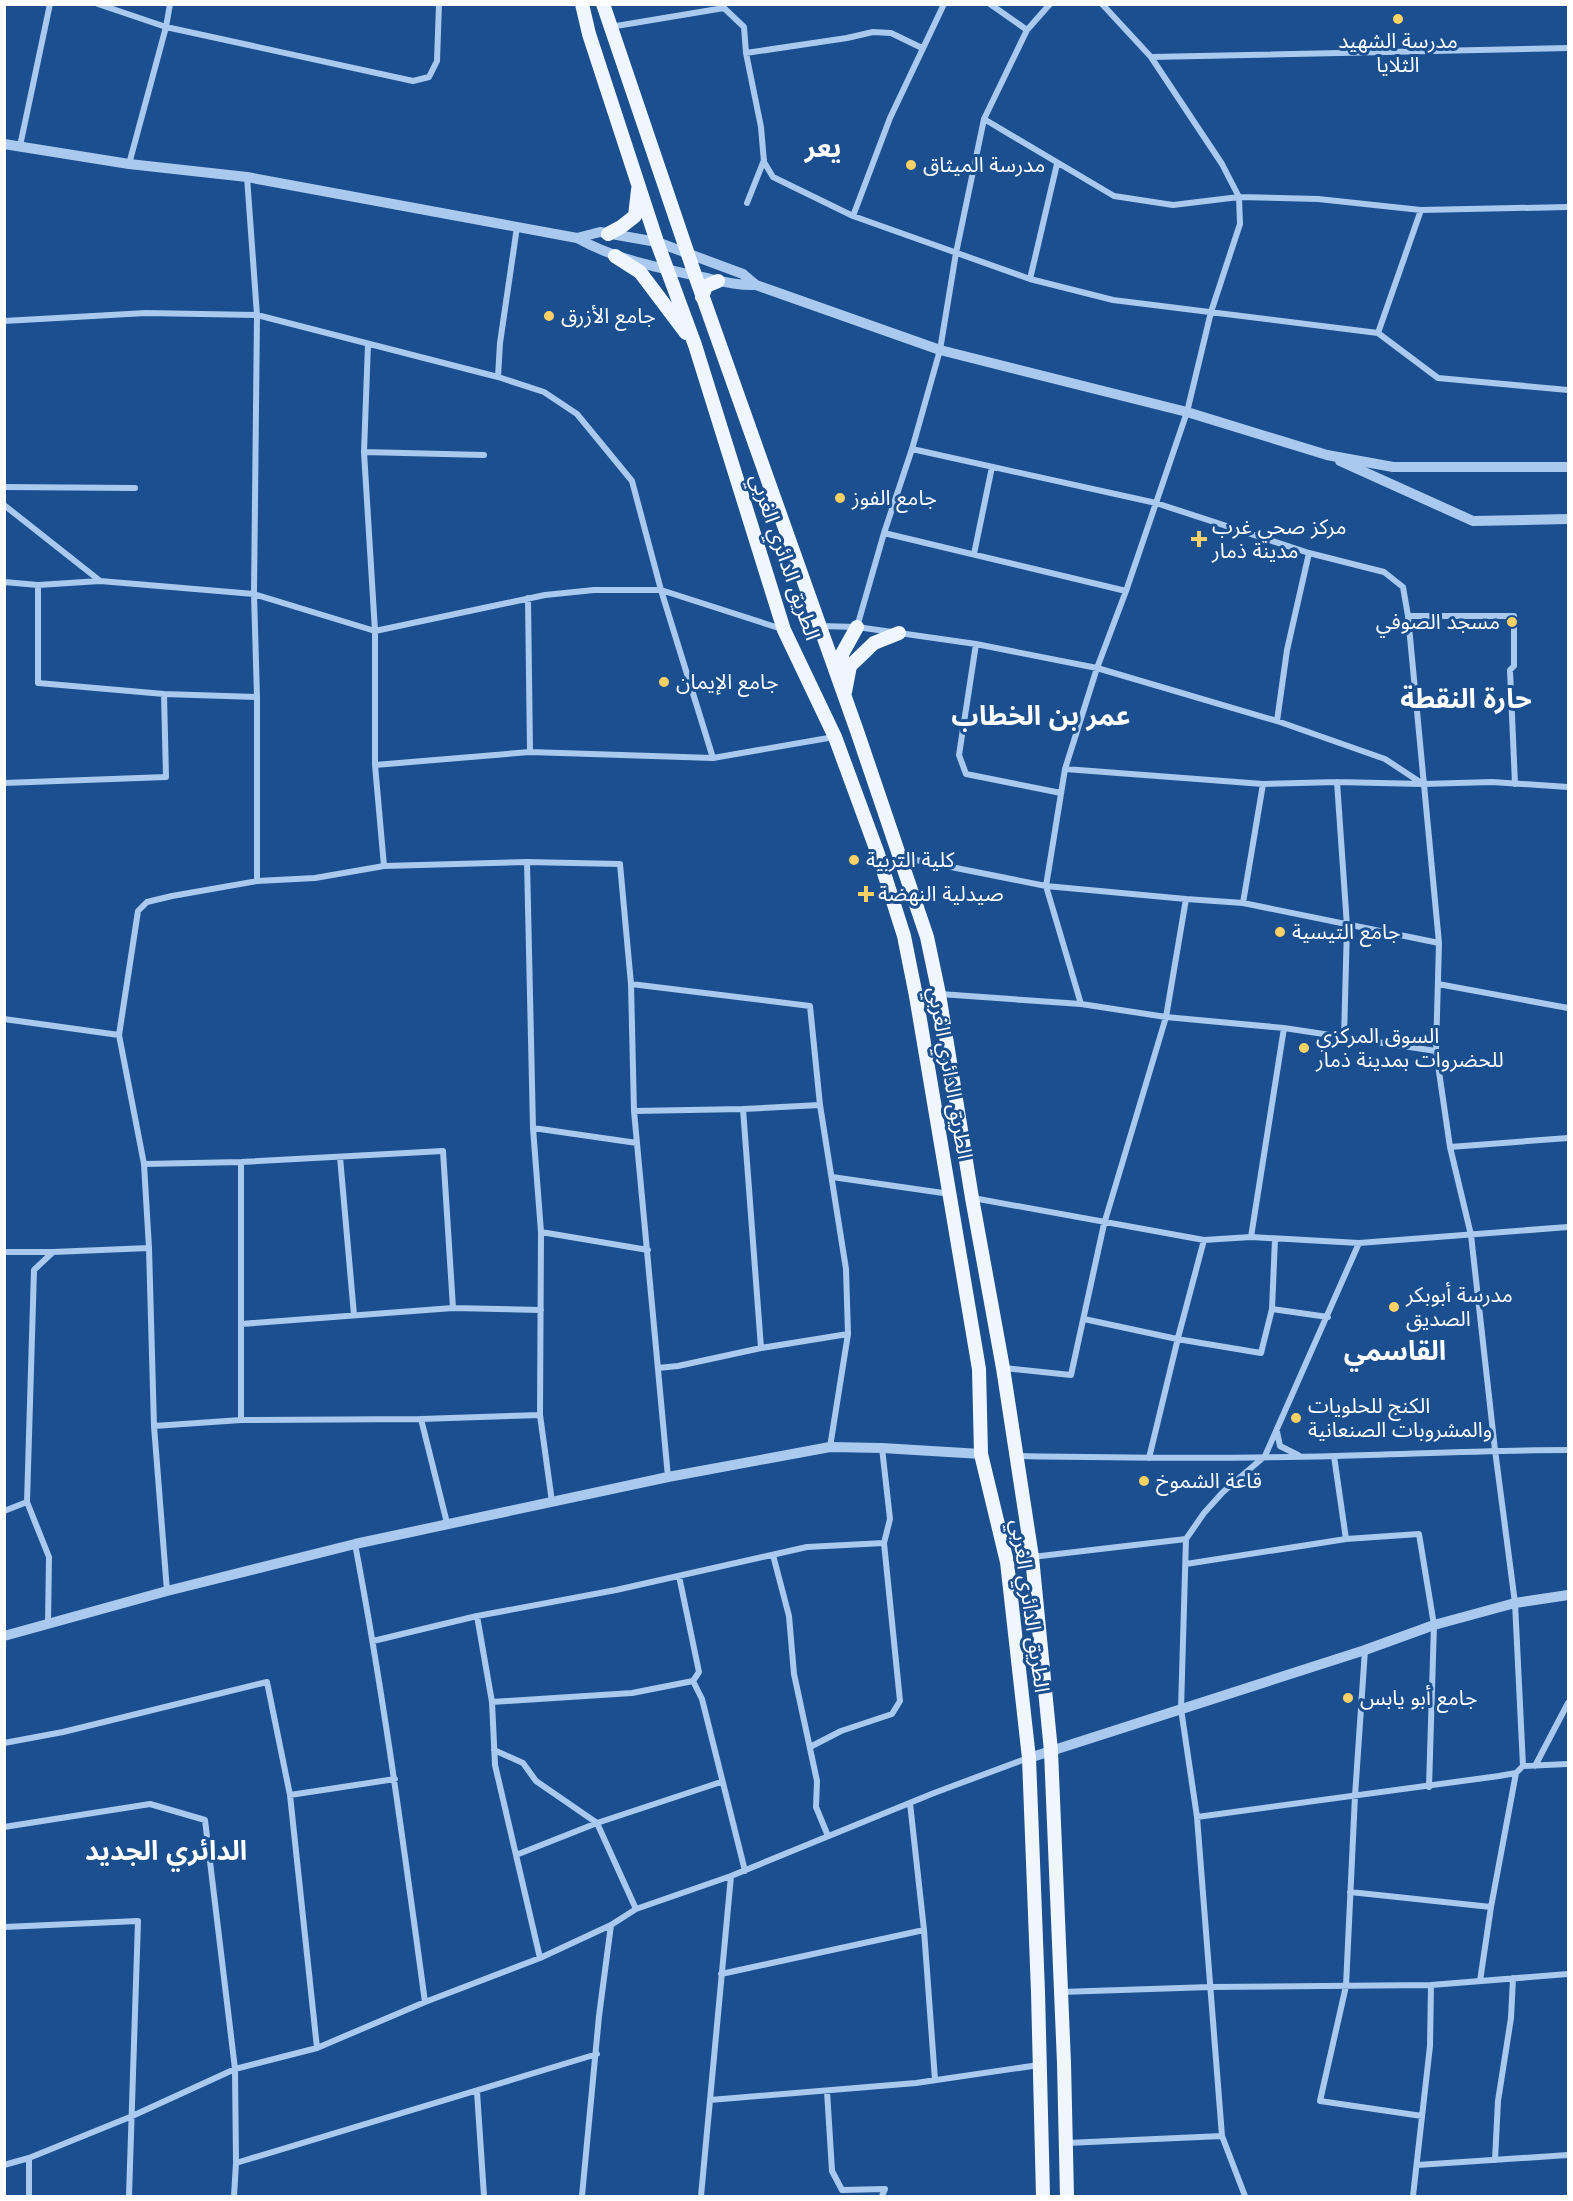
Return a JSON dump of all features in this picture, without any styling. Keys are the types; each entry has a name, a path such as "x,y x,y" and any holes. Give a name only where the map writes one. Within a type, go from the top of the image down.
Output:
{"main road":[{"name":"الطريق الدائري الغربي","path":"582,4 589,34 657,242 695,345 784,630 835,737 878,854 904,936 979,1369 981,1454 1007,1562 1029,1758 1043,2196"},
{"name":"الطريق الدائري الغربي","path":"603,4 694,276 844,694 927,937 939,994 972,1198 1003,1368 1032,1557 1051,1751 1067,2196"},
{"path":"608,234 635,216 639,185"},
{"path":"615,256 640,272 695,345"},
{"path":"702,297 706,286 718,281"},
{"path":"844,694 842,654 857,627"},
{"path":"844,694 850,666 874,643 899,633"},
{"path":"878,854 900,857"},
{"path":"950,1194 972,1198"},
{"path":"1007,1562 1032,1557"}],"street":[{"path":"20,146 50,4"},
{"path":"98,4 166,27 412,81 429,77 437,61 439,4"},
{"path":"129,164 166,27 170,4"},
{"path":"853,216 890,118 944,4"},
{"path":"990,4 1027,30"},
{"path":"857,627 940,350 956,253 984,119 1027,30 1050,4"},
{"path":"1081,1004 1046,886 1065,769 1097,668 1126,591 1187,412 1211,312 1240,224 1239,197 1222,164 1151,57 1102,4"},
{"path":"610,27 724,6 744,27 761,127 764,159 774,177 853,216 1030,279 1113,300 1378,333 1438,378 1569,390"},
{"path":"747,53 873,32 891,33 922,48"},
{"path":"1151,57 1569,48"},
{"path":"984,119 1114,196 1173,205 1239,197 1318,199 1421,210 1569,207"},
{"path":"4,144 129,164 247,177 577,238 599,251 668,270 742,286 756,285"},
{"path":"747,203 764,159"},
{"path":"1030,279 1057,164"},
{"path":"247,177 257,315 254,594 257,697 257,881"},
{"path":"1378,333 1421,210"},
{"path":"498,377 500,344 517,227"},
{"path":"577,238 600,232 657,242 743,274 756,285 940,350 1187,412 1327,454 1393,467 1569,467"},
{"path":"4,321 146,313 257,315 498,377 544,392 577,414 632,481 661,590 713,758"},
{"path":"368,344 364,452 375,631 375,765 384,866"},
{"path":"912,449 1156,503 1309,553 1384,572 1403,587 1408,616 1439,944 1436,1051 1450,1147 1471,1235 1515,1604 1523,1766"},
{"path":"364,452 484,455"},
{"path":"1327,454 1473,521 1569,519"},
{"path":"974,554 992,467"},
{"path":"4,487 135,488"},
{"path":"4,505 100,581"},
{"path":"884,533 1126,591"},
{"path":"1277,721 1287,650 1309,553"},
{"path":"4,582 38,585 100,581 254,594 375,631 528,598 594,590 661,590 784,630"},
{"path":"38,585 38,683 164,694 257,697"},
{"path":"528,598 530,753"},
{"path":"1408,616 1514,616 1514,666 1510,670 1515,784"},
{"path":"820,626 857,627 976,644 1097,668 1277,721 1385,759 1423,784"},
{"path":"976,644 959,755 966,774 1061,793"},
{"path":"4,783 166,777 164,694"},
{"path":"375,765 530,753 713,758 835,737"},
{"path":"1065,769 1263,784 1492,782 1569,787"},
{"path":"1337,782 1347,926 1344,1038"},
{"path":"1243,903 1263,784"},
{"path":"900,857 1046,886 1243,903 1439,944"},
{"path":"527,862 533,1128 541,1233 540,1414 552,1502"},
{"path":"167,1591 154,1426 144,1164 119,1035 138,911 147,902 155,900 257,881 315,878 384,866 527,862 620,864 631,984 634,1111 668,1477"},
{"path":"1003,1368 1071,1375 1104,1224 1166,1017 1186,899"},
{"path":"631,984 810,1006 820,1105 846,1269 848,1334 830,1447"},
{"path":"1438,984 1569,1008"},
{"path":"939,994 1081,1004 1166,1017 1284,1028 1436,1051"},
{"path":"4,1019 119,1035"},
{"path":"1251,1237 1284,1028"},
{"path":"634,1111 820,1105"},
{"path":"743,1109 761,1348"},
{"path":"533,1128 637,1143"},
{"path":"1450,1147 1569,1138"},
{"path":"144,1164 241,1162 443,1151 453,1308"},
{"path":"340,1157 354,1315"},
{"path":"241,1162 241,1420"},
{"path":"832,1178 950,1194"},
{"path":"972,1198 1104,1224 1204,1240 1251,1237 1359,1244 1569,1227"},
{"path":"541,1233 648,1250"},
{"path":"1083,1319 1178,1340 1261,1353 1272,1309 1275,1239"},
{"path":"1149,1458 1204,1240"},
{"path":"1245,2196 1222,2136 1197,1817 1181,1709 1186,1539 1204,1513 1223,1492 1265,1456 1359,1244"},
{"path":"4,1252 149,1248"},
{"path":"48,1624 49,1557 27,1502 34,1270 53,1252"},
{"path":"241,1324 453,1308 541,1310"},
{"path":"1272,1309 1328,1317"},
{"path":"657,1368 848,1334"},
{"path":"154,1426 241,1420 421,1419 540,1414"},
{"path":"421,1419 447,1523"},
{"path":"1277,1431 1280,1446 1300,1456"},
{"path":"4,1635 355,1544 668,1477 830,1447 981,1454"},
{"path":"810,1747 841,1731 892,1714 900,1701 884,1543 890,1519 882,1448"},
{"path":"1016,1456 1149,1458 1334,1456 1495,1450 1569,1450"},
{"path":"1334,1456 1346,1539"},
{"path":"4,1511 27,1502"},
{"path":"1186,1564 1346,1539 1419,1534 1434,1625 1430,1787"},
{"path":"1032,1557 1186,1539"},
{"path":"374,1641 477,1616 678,1576 807,1547 884,1543"},
{"path":"355,1544 374,1641 425,2002"},
{"path":"773,1555 789,1616 794,1674 817,1781 816,1807 828,1836"},
{"path":"492,1702 632,1693 693,1682 699,1672 678,1576"},
{"path":"4,2165 28,2158 130,2117 235,2069 317,2048 425,2002 540,1958 611,1925 636,1910 730,1876 910,1803 1029,1758 1365,1650 1434,1625 1515,1604 1569,1595"},
{"path":"477,1616 492,1702 495,1765 540,1958"},
{"path":"1365,1650 1346,1986 1320,2101 1422,2116"},
{"path":"4,1743 63,1732 267,1682 290,1795 317,2048"},
{"path":"693,1682 702,1699 721,1782 745,1870"},
{"path":"1535,1766 1569,1702"},
{"path":"494,1750 523,1763 536,1781 597,1823 636,1910"},
{"path":"1480,1981 1516,1773 1523,1766 1569,1764"},
{"path":"1197,1817 1430,1787 1516,1773"},
{"path":"290,1795 395,1779"},
{"path":"516,1855 597,1823 721,1782"},
{"path":"910,1803 924,1930 935,2080"},
{"path":"4,1827 150,1804 205,1820 235,2069 234,2196"},
{"path":"701,2196 730,1876"},
{"path":"1350,1892 1491,1907"},
{"path":"4,1927 138,1921 129,2196"},
{"path":"587,2196 582,2196 599,2016 611,1925"},
{"path":"722,1974 924,1930"},
{"path":"1061,1992 1210,1987 1431,1985 1569,1974"},
{"path":"1495,2160 1498,2101 1511,2018 1513,1978"},
{"path":"1413,2196 1430,2046 1431,1985"},
{"path":"236,2163 597,2054"},
{"path":"710,2100 935,2080 1039,2066"},
{"path":"827,2091 832,2171 842,2190 885,2189 882,2196"},
{"path":"477,2092 484,2196"},
{"path":"1066,2143 1222,2136"},
{"path":"1416,2165 1569,2155"},
{"path":"28,2158 29,2196"}],"place":[{"name":"مدرسة الشهيد الثلايا","path":"1398,19"},
{"name":"مدرسة الميثاق","path":"911,165"},
{"name":"جامع الأزرق","path":"549,316"},
{"name":"جامع الفوز","path":"840,498"},
{"name":"مركز صحي غرب مدينة ذمار","path":"1199,539"},
{"name":"مسجد الصوفي","path":"1512,622"},
{"name":"جامع الإيمان","path":"664,682"},
{"name":"كلية التربية","path":"854,860"},
{"name":"صيدلية النهضة","path":"866,894"},
{"name":"جامع التيسية","path":"1280,932"},
{"name":"السوق المركزي للحضروات بمدينة ذمار","path":"1304,1048"},
{"name":"مدرسة أبوبكر الصديق","path":"1394,1307"},
{"name":"الكنج للحلويات والمشروبات الصنعانية","path":"1296,1418"},
{"name":"قاعة الشموخ","path":"1144,1481"},
{"name":"جامع أبو يابس","path":"1348,1698"}],"district":[{"name":"يعر","path":"823,148"},
{"name":"حارة النقطة","path":"1466,699"},
{"name":"عمر بن الخطاب","path":"1041,716"},
{"name":"القاسمي","path":"1395,1351"},
{"name":"الدائري الجديد","path":"166,1851"}]}
